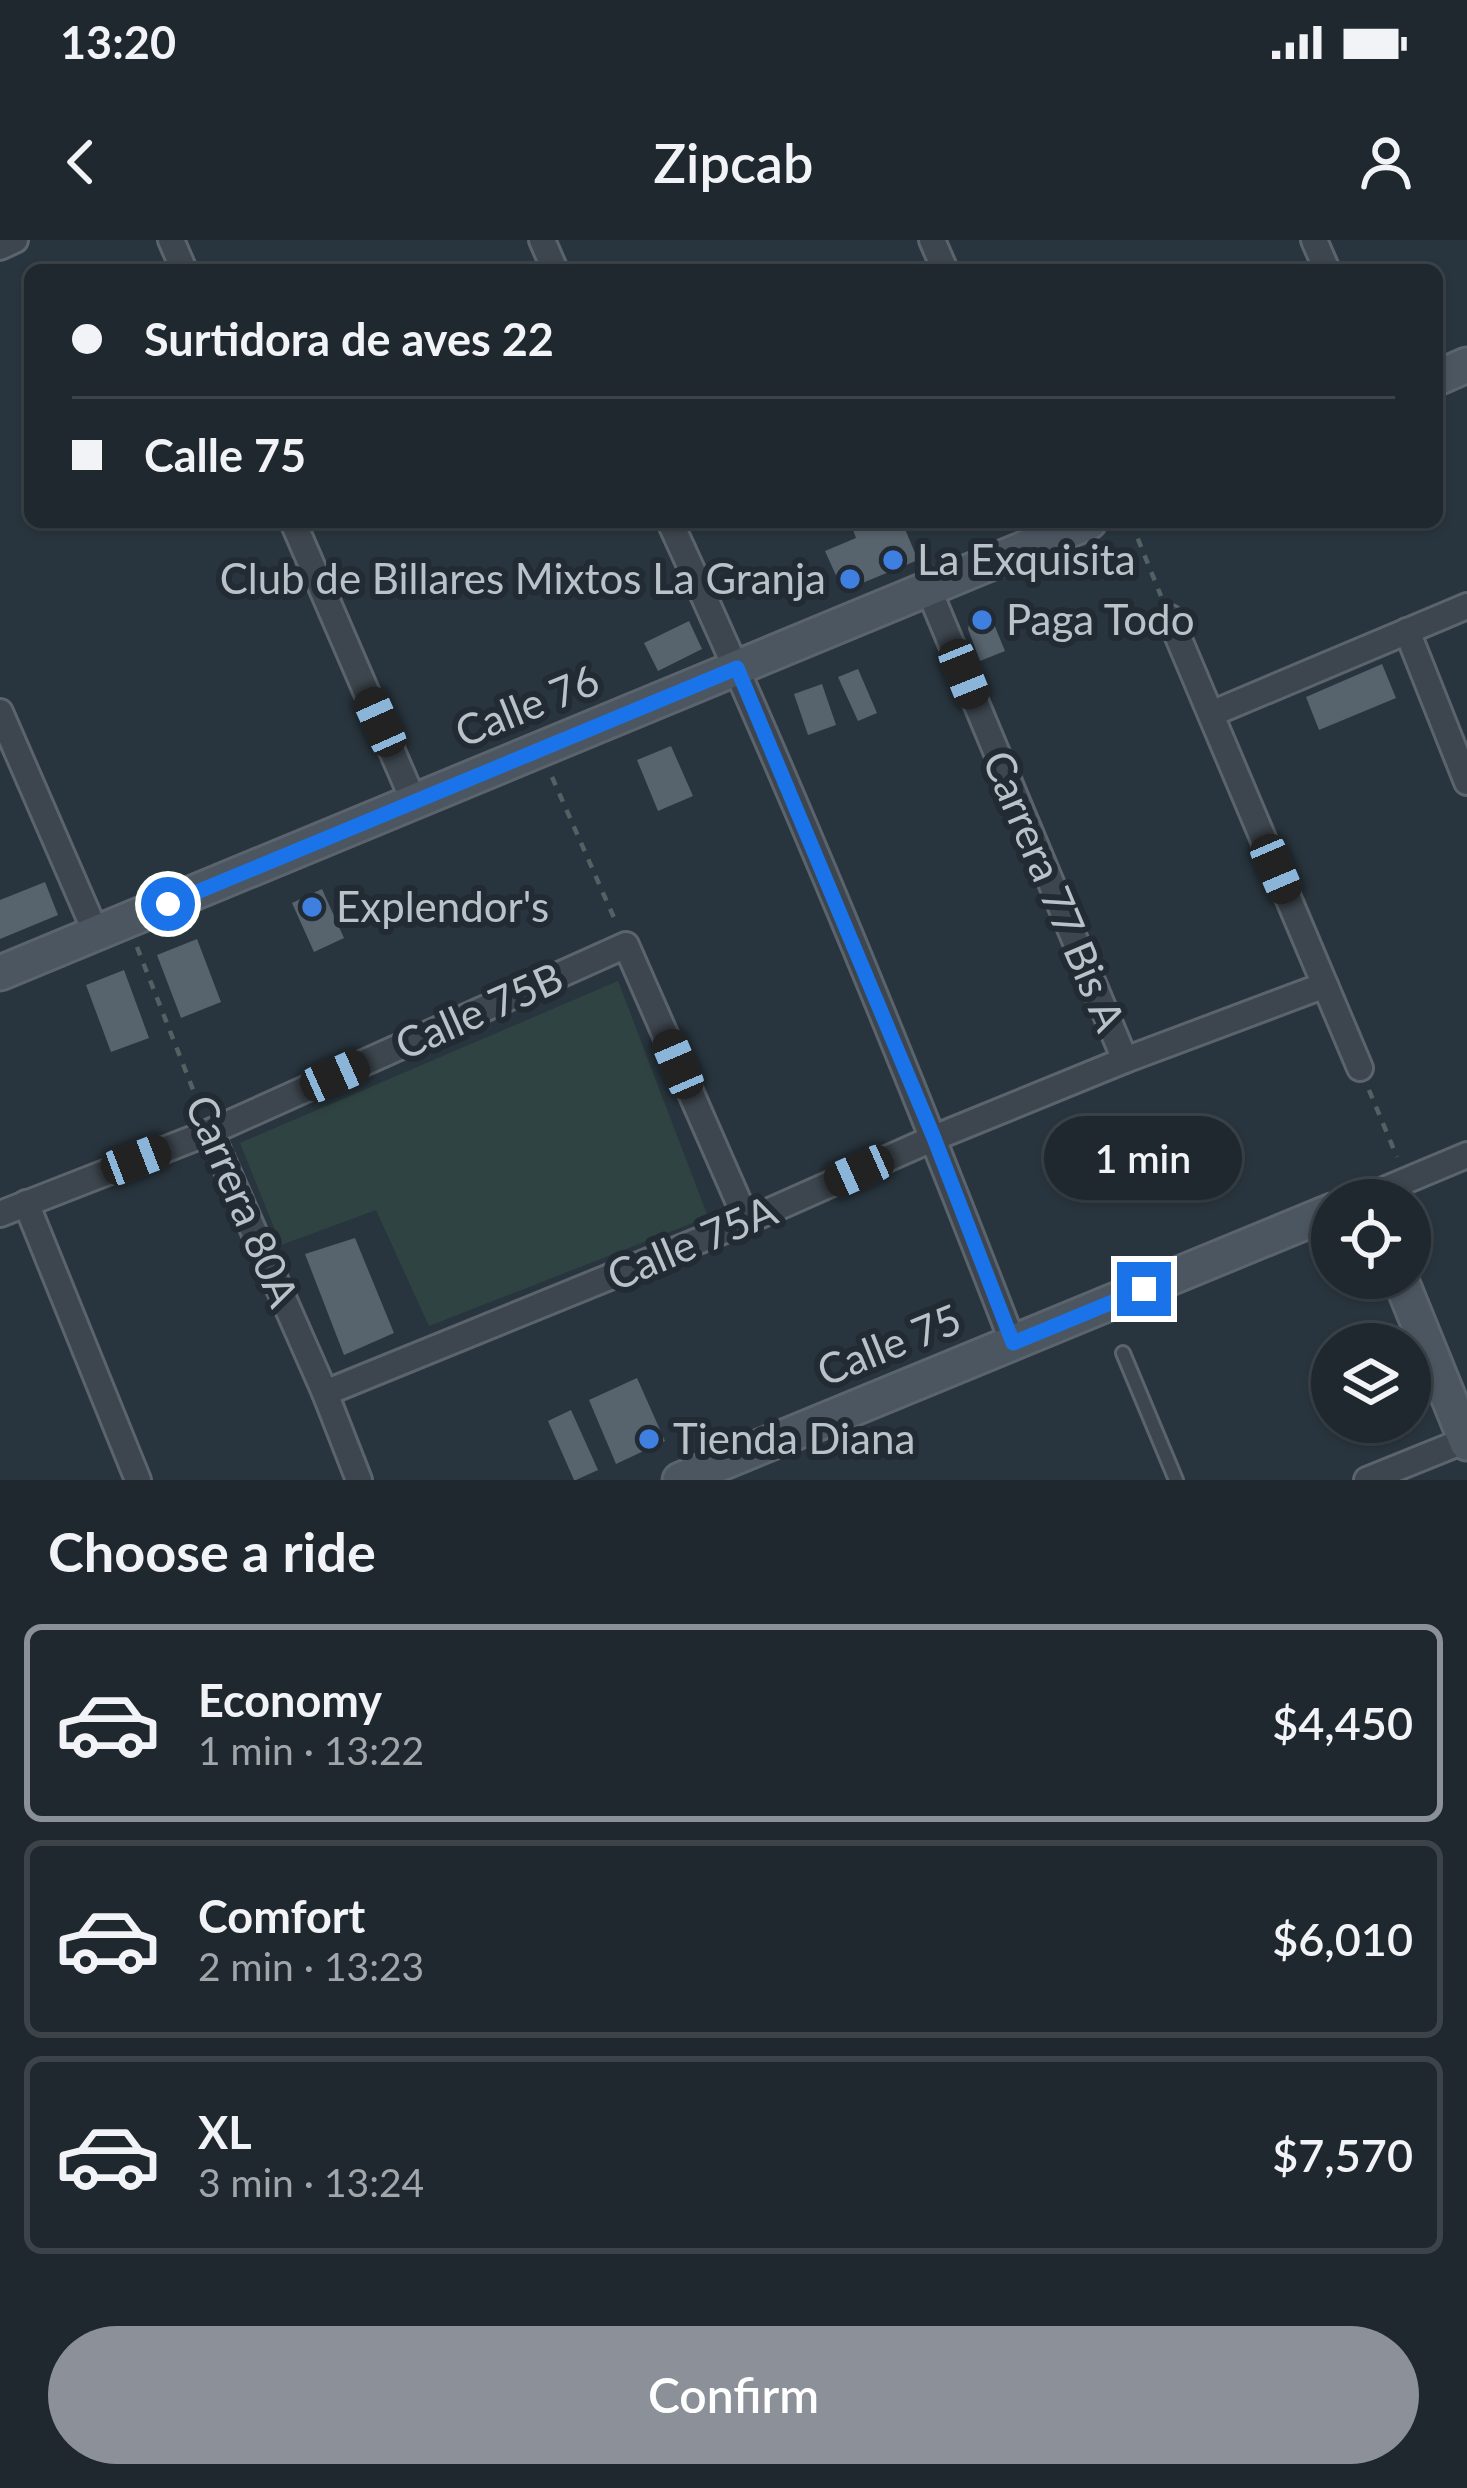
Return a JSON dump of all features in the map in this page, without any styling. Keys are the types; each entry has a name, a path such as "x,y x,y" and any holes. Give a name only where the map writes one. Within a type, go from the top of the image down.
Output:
{"street":[{"path":"0,247 16,240"},
{"path":"296,528 414,802"},
{"path":"673,528 737,668 934,1138 1013,1343"},
{"name":"Calle 76","path":"0,973 1063,528"},
{"name":"Carrera 77 Bis A","path":"928,588 1125,1060"},
{"path":"1211,714 1467,606"},
{"path":"1170,618 1360,1068"},
{"path":"1407,631 1467,782"},
{"path":"0,712 112,927"},
{"path":"626,945 747,1221"},
{"name":"Calle 75B","path":"0,1214 210,1132 626,945"},
{"name":"Calle 75A","path":"325,1393 1125,1060 1325,985"},
{"name":"Carrera 80A","path":"210,1132 359,1480"},
{"path":"1408,1179 1467,1155"},
{"path":"26,1203 139,1480"},
{"name":"Calle 75","path":"680,1480 1311,1220"},
{"path":"1367,1480 1466,1442 1408,1299"}],"lane":[{"path":"1123,1353 1176,1480"}],"path":[{"path":"1133,528 1170,618"},
{"path":"540,749 626,945"},
{"name":"Carrera 80A","path":"112,927 210,1132"},
{"path":"1360,1068 1406,1179"}],"green space":[{"path":"618,981 708,1217 429,1326 376,1210 281,1245 240,1143"}],"building":[{"path":"852,528 905,528 918,560 843,591 825,551 856,538"},
{"path":"989,612 1005,651 980,661 968,629 970,620"},
{"path":"689,621 702,649 658,671 644,643"},
{"path":"1382,664 1396,698 1319,730 1306,697"},
{"path":"858,669 877,713 858,721 838,677"},
{"path":"822,684 836,725 808,735 794,694"},
{"path":"671,746 693,796 658,811 637,760"},
{"path":"45,882 58,915 0,939 0,900"},
{"path":"322,889 344,938 314,952 292,903"},
{"path":"197,939 221,1002 181,1018 157,955"},
{"path":"124,970 149,1038 111,1052 86,985"},
{"path":"355,1238 394,1333 344,1355 305,1254"},
{"path":"637,1378 665,1441 616,1464 589,1400"},
{"path":"571,1410 598,1470 576,1480 548,1421"}],"place":[{"name":"La Exquisita","path":"893,560"},
{"name":"Club de Billares Mixtos La Granja","path":"850,579"},
{"name":"Paga Todo","path":"982,620"},
{"name":"Explendor's","path":"312,907"},
{"name":"Tienda Diana","path":"649,1439"}],"route":[{"path":"168,904 737,668 934,1138 1013,1343 1144,1289"}]}
